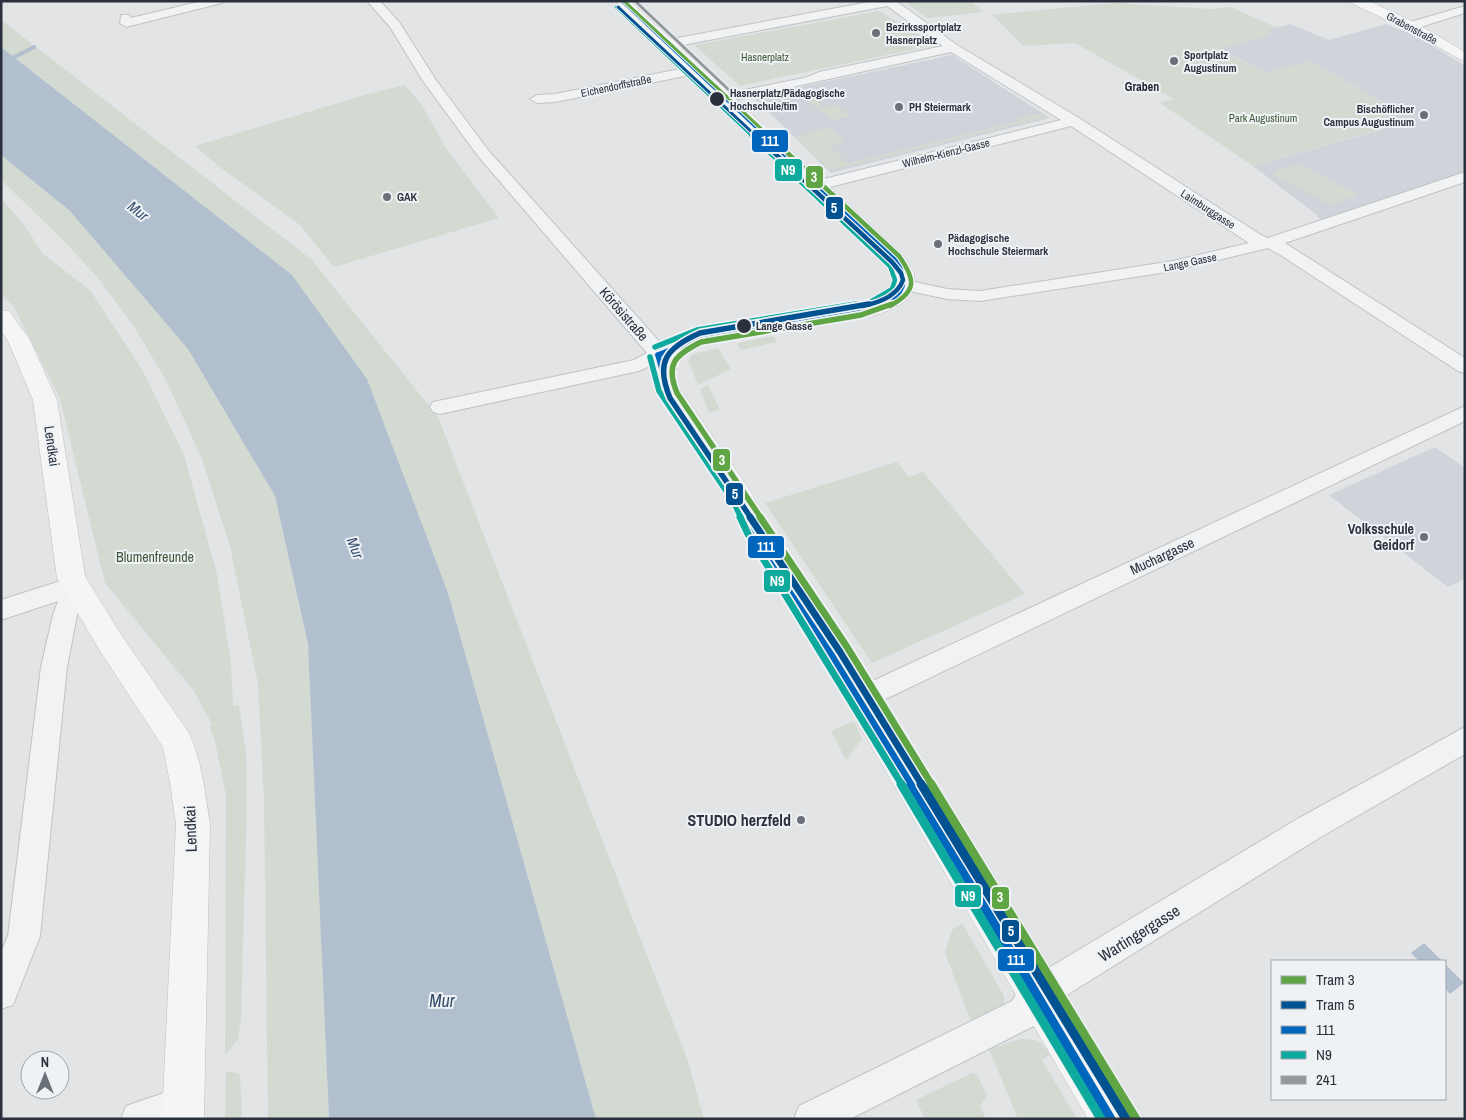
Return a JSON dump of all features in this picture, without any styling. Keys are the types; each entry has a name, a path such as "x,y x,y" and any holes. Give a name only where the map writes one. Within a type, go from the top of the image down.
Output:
{"main road":[{"path":"622,1 897,260 903,268 906,285 902,293 883,306 859,312 698,339 658,355"},
{"name":"Grabenstraße","path":"1358,1 1411,26 1465,58"},
{"name":"Lendkai","path":"1,316 19,340 45,400 71,578 110,642 178,744 187,783 192,824 184,1112"},
{"name":"Körösistraße","path":"658,355 667,387 742,499 755,529 860,699 1110,1119"}],"street":[{"path":"125,18 136,16 142,20 218,1"},
{"name":"Körösistraße","path":"373,1 395,25 434,87 483,153 650,343 658,355"},
{"path":"667,44 888,2 953,48"},
{"path":"1411,26 1459,11"},
{"path":"725,98 953,48"},
{"name":"Laimburggasse","path":"953,48 1074,121 1255,239 1288,252 1465,367"},
{"name":"Eichendorffstraße","path":"537,99 554,98 695,70"},
{"name":"Wilhelm-Kienzl-Gasse","path":"818,185 1074,121"},
{"name":"Lange Gasse","path":"906,285 947,294 980,296 1173,266 1269,243 1465,178"},
{"path":"440,407 608,370 639,365 658,355"},
{"name":"Muchargasse","path":"860,699 1465,413"},
{"path":"1,610 76,586"},
{"path":"1,993 24,936 54,667 65,615 76,586"},
{"name":"Wartingergasse","path":"812,1119 1024,1013 1036,994 1309,828 1465,739"},
{"name":"Lendkai","path":"139,1119 184,1112"}],"shaded area":[{"name":"Bischöflicher Campus Augustinum","path":"1290,24 1329,40 1386,24 1419,37 1465,66 1465,172 1321,220 1253,166 1398,125 1367,106 1383,102 1309,61 1267,73 1218,48 1271,35 1267,31"},
{"name":"PH Steiermark","path":"952,55 1050,118 831,173 753,97"},
{"name":"Volksschule Geidorf","path":"1435,447 1465,468 1465,579 1448,587 1329,495"}],"green space":[{"path":"903,1 971,1 983,12 928,18"},
{"name":"Park Augustinum","path":"1115,3 1210,9 1231,7 1277,28 1268,31 1271,35 1218,49 1267,73 1309,61 1384,103 1368,106 1399,124 1253,166 1160,103 1174,99 1075,43 1023,46 995,17 990,15"},
{"name":"Hasnerplatz","path":"879,11 935,45 740,86 694,45"},
{"path":"1,20 312,260 438,417 688,1061 704,1119 596,1119 448,593 292,275 1,47"},
{"name":"GAK","path":"405,85 422,105 445,147 499,218 334,267 300,225 221,168 195,146 368,94"},
{"path":"814,98 824,107 835,104 850,116 833,120 806,100"},
{"path":"1041,113 1048,117 831,170 794,137 808,134 806,132 830,128 845,141 829,146 848,163 1019,121 1017,119"},
{"path":"1,155 70,211 188,349 275,496 308,644 329,1119 268,1119 264,799 258,684 230,546 202,459 167,382 133,325 99,279 61,238 1,180"},
{"path":"1299,164 1359,195 1330,205 1271,173"},
{"name":"Blumenfreunde","path":"1,198 24,225 43,254 90,290 143,371 184,455 217,574 231,663 233,706 239,705 246,752 247,801 241,1019 238,1039 225,1055 226,795 215,741 209,726 212,724 194,691 105,583 60,399 14,307 1,294"},
{"path":"773,336 777,342 741,350 737,343"},
{"path":"718,348 731,369 698,385 688,360 693,354"},
{"path":"708,385 720,410 709,413 700,389"},
{"path":"897,462 909,477 923,472 1025,594 872,663 765,503"},
{"path":"854,721 862,739 846,760 831,731"},
{"path":"962,923 1004,996 1004,1010 973,1027 945,953 952,930"},
{"path":"1021,1039 1042,1044 1050,1055 1042,1060 1077,1119 1018,1119 989,1049"},
{"path":"226,1071 240,1074 242,1119 225,1119"},
{"path":"972,1073 978,1076 987,1096 980,1106 986,1119 925,1119 916,1100"}],"water":[{"name":"Mur","path":"1,47 292,275 367,379 448,593 596,1119 329,1119 308,644 275,496 188,349 70,211 1,155"},
{"path":"1424,943 1441,960 1418,960 1411,953"},
{"path":"1446,965 1464,983 1450,994 1446,989"}],"waterway":[{"path":"1,64 34,47"}],"tram line":[{"name":"3","path":"624,1 899,256 908,269 912,280 910,289 905,297 885,308 861,315 701,342 684,351 674,361 671,374 673,383 677,393 847,647 1136,1119"},
{"name":"5","path":"618,7 892,262 901,273 903,280 895,293 871,304 700,333 688,338 671,350 666,358 663,366 665,386 670,398 840,652 1126,1119"}],"transit line":[{"name":"111","path":"622,1 897,260 904,278 904,286 901,292 890,302 872,310 698,339 658,355"},
{"name":"241","path":"635,1 731,92"},
{"name":"N9","path":"616,7 890,266 895,280 892,289 870,302 697,330 655,347"},
{"name":"111","path":"658,355 667,387 742,499 755,529 860,699 1111,1119"},
{"name":"N9","path":"650,357 659,391 734,503 748,534 853,704 1101,1119"}],"place":[{"name":"Bezirkssportplatz Hasnerplatz","path":"876,33"},
{"name":"Sportplatz Augustinum","path":"1174,61"},
{"name":"Hasnerplatz/Pädagogische Hochschule/tim","path":"717,99"},
{"name":"PH Steiermark","path":"899,107"},
{"name":"Bischöflicher Campus Augustinum","path":"1424,115"},
{"name":"GAK","path":"387,197"},
{"name":"Pädagogische Hochschule Steiermark","path":"938,244"},
{"name":"Lange Gasse","path":"744,326"},
{"name":"Volksschule Geidorf","path":"1424,537"},
{"name":"STUDIO herzfeld","path":"801,820"}],"district":[{"name":"Graben","path":"1142,87"}]}
